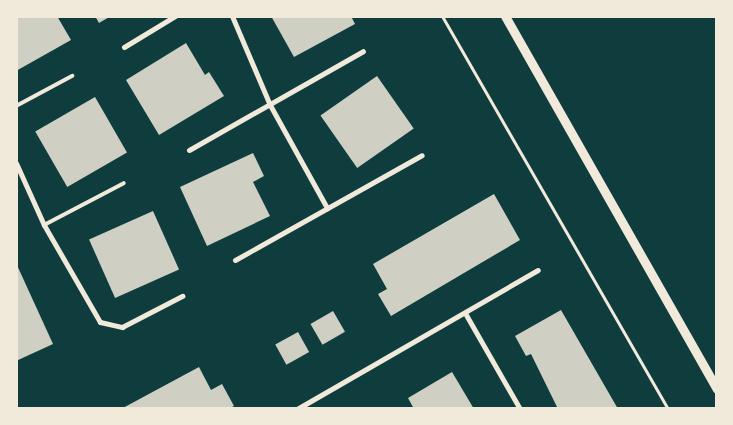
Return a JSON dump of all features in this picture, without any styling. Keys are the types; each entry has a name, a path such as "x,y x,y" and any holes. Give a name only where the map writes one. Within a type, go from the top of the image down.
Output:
{"street":[{"path":"124,47 175,16"},
{"path":"232,16 270,105 327,208"},
{"path":"505,16 717,389"},
{"path":"190,150 363,51"},
{"path":"235,260 422,155"},
{"path":"16,163 44,225 100,322 122,327 182,296"},
{"path":"297,409 538,270"},
{"path":"464,312 520,409"}],"lane":[{"path":"16,106 72,76"},
{"path":"44,225 124,182"}],"path":[{"path":"442,16 668,409"}],"building":[{"path":"16,16 57,16 71,40 16,71"},
{"path":"95,16 111,16 99,23"},
{"path":"271,16 351,16 355,24 294,57"},
{"path":"186,43 205,75 209,72 224,96 159,135 126,80"},
{"path":"377,76 414,128 357,168 320,116"},
{"path":"95,97 127,152 67,187 35,132"},
{"path":"253,153 264,176 253,182 270,216 207,246 180,187"},
{"path":"494,194 520,240 391,316 378,294 387,289 373,264"},
{"path":"153,211 179,269 115,298 89,239"},
{"path":"16,263 53,344 16,361"},
{"path":"561,310 618,409 558,409 531,354 526,356 515,336"},
{"path":"333,311 345,332 322,345 310,324"},
{"path":"298,332 309,352 286,365 275,345"},
{"path":"199,367 211,390 222,384 234,406 228,409 121,409"},
{"path":"452,372 474,409 414,409 408,398"}]}
